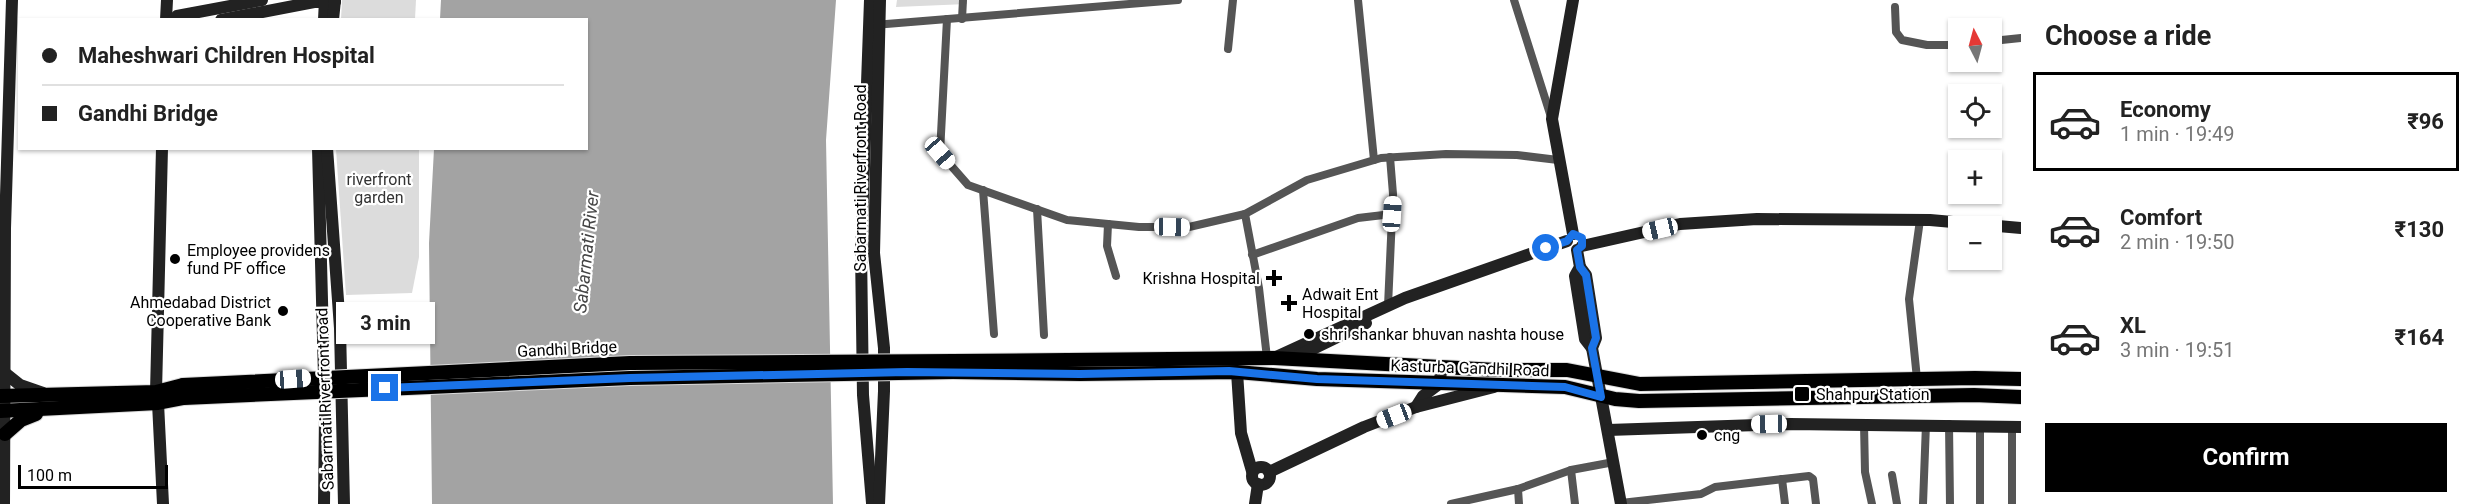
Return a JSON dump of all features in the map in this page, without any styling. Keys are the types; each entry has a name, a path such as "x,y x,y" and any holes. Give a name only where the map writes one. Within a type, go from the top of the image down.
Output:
{"main road":[{"name":"Kasturba Gandhi Road","path":"953,366 1270,358 1442,367 1567,370 1598,378 1640,384 2021,379"},
{"name":"Gandhi Bridge","path":"157,397 183,392 953,366"},
{"name":"Kasturba Gandhi Road","path":"953,366 1080,374 1237,372 1317,379 1495,387 1565,387 1601,397 1639,401 1974,395 2021,397"},
{"path":"3,396 50,394 157,397"},
{"path":"3,411 53,409 157,397"},
{"path":"5,434 27,417 53,409"}],"street":[{"path":"4,504 5,228 12,0"},
{"path":"166,18 167,0"},
{"path":"175,18 262,0"},
{"name":"Sabarmati Riverfront Road","path":"870,0 874,25 874,253 884,348 885,391 879,504"},
{"name":"Sabarmati Riverfront Road","path":"872,504 863,395 861,250 874,25 880,0"},
{"path":"963,0 963,19"},
{"path":"874,25 1178,0"},
{"path":"1228,49 1233,0"},
{"path":"1358,0 1374,160"},
{"path":"1514,0 1552,119 1580,267 1575,276 1585,339 1592,348 1621,503 1701,494 1715,487 1812,477 1816,504"},
{"path":"1552,119 1573,0"},
{"path":"233,18 330,1"},
{"path":"325,18 330,1"},
{"path":"330,1 333,18"},
{"path":"1895,7 1896,32 1902,40 1948,46"},
{"path":"947,20 940,153 968,185 1067,220 1189,227 1245,214 1307,180 1390,157 1516,155 1558,160"},
{"path":"2002,40 2021,38"},
{"path":"162,150 157,397 164,504"},
{"name":"Sabarmati Riverfront road","path":"318,150 325,414 324,504"},
{"name":"Sabarmati Riverfront road","path":"327,150 340,328 344,504"},
{"path":"1388,306 1392,214 1390,157"},
{"path":"982,190 994,334"},
{"path":"1037,209 1044,335"},
{"path":"1245,214 1270,358 1388,306 1575,243 1679,218 1769,212 1938,213 2021,220"},
{"path":"1252,255 1358,218 1392,214"},
{"path":"1292,359 1407,303 1575,243 1680,224 1757,219 1920,220 2021,228"},
{"path":"1917,379 1909,299 1920,220"},
{"path":"1108,224 1107,246 1116,276"},
{"path":"1416,407 1423,396 1439,384 1442,367"},
{"path":"1237,372 1241,433 1253,481 1258,484 1268,481 1269,472"},
{"path":"5,373 20,385 50,394"},
{"path":"1269,472 1355,431 1416,407 1495,387"},
{"path":"1608,430 1684,426 1864,424 2016,427 2012,504"},
{"path":"1864,424 1865,472 1872,504"},
{"path":"1923,504 1926,424"},
{"path":"1949,424 1950,504"},
{"path":"1980,425 1980,504"},
{"path":"1451,504 1468,503 1483,495 1518,489 1571,470 1614,462"},
{"path":"1252,471 1260,466 1269,472"},
{"path":"1571,470 1575,504"},
{"path":"1892,476 1897,504"},
{"path":"1782,479 1785,504"},
{"path":"1255,504 1258,484"},
{"path":"1518,489 1519,504"}],"green space":[{"path":"342,0 416,0 415,18 341,18"},
{"path":"897,0 967,0 967,4 896,7"},
{"name":"riverfront garden","path":"336,150 419,150 419,257 412,293 346,295"}],"water":[{"name":"Sabarmati River","path":"441,0 836,0 826,140 833,504 432,504 429,243 434,150 588,150 588,18 440,18"}],"place":[{"name":"Employee providens fund PF office","path":"175,259"},
{"name":"Krishna Hospital","path":"1274,278"},
{"name":"Adwait Ent Hospital","path":"1289,303"},
{"name":"Ahmedabad District Cooperative Bank","path":"283,311"},
{"name":"shri shankar bhuvan nashta house","path":"1309,334"},
{"name":"Shahpur Station","path":"1802,394"},
{"name":"cng","path":"1702,435"}],"route":[{"path":"385,388 630,378 907,372 1080,374 1229,371 1317,379 1495,387 1565,387 1601,397 1592,348 1596,338 1586,275 1580,267 1577,250 1582,246 1582,238 1573,234 1567,238 1567,241 1546,248"}]}
